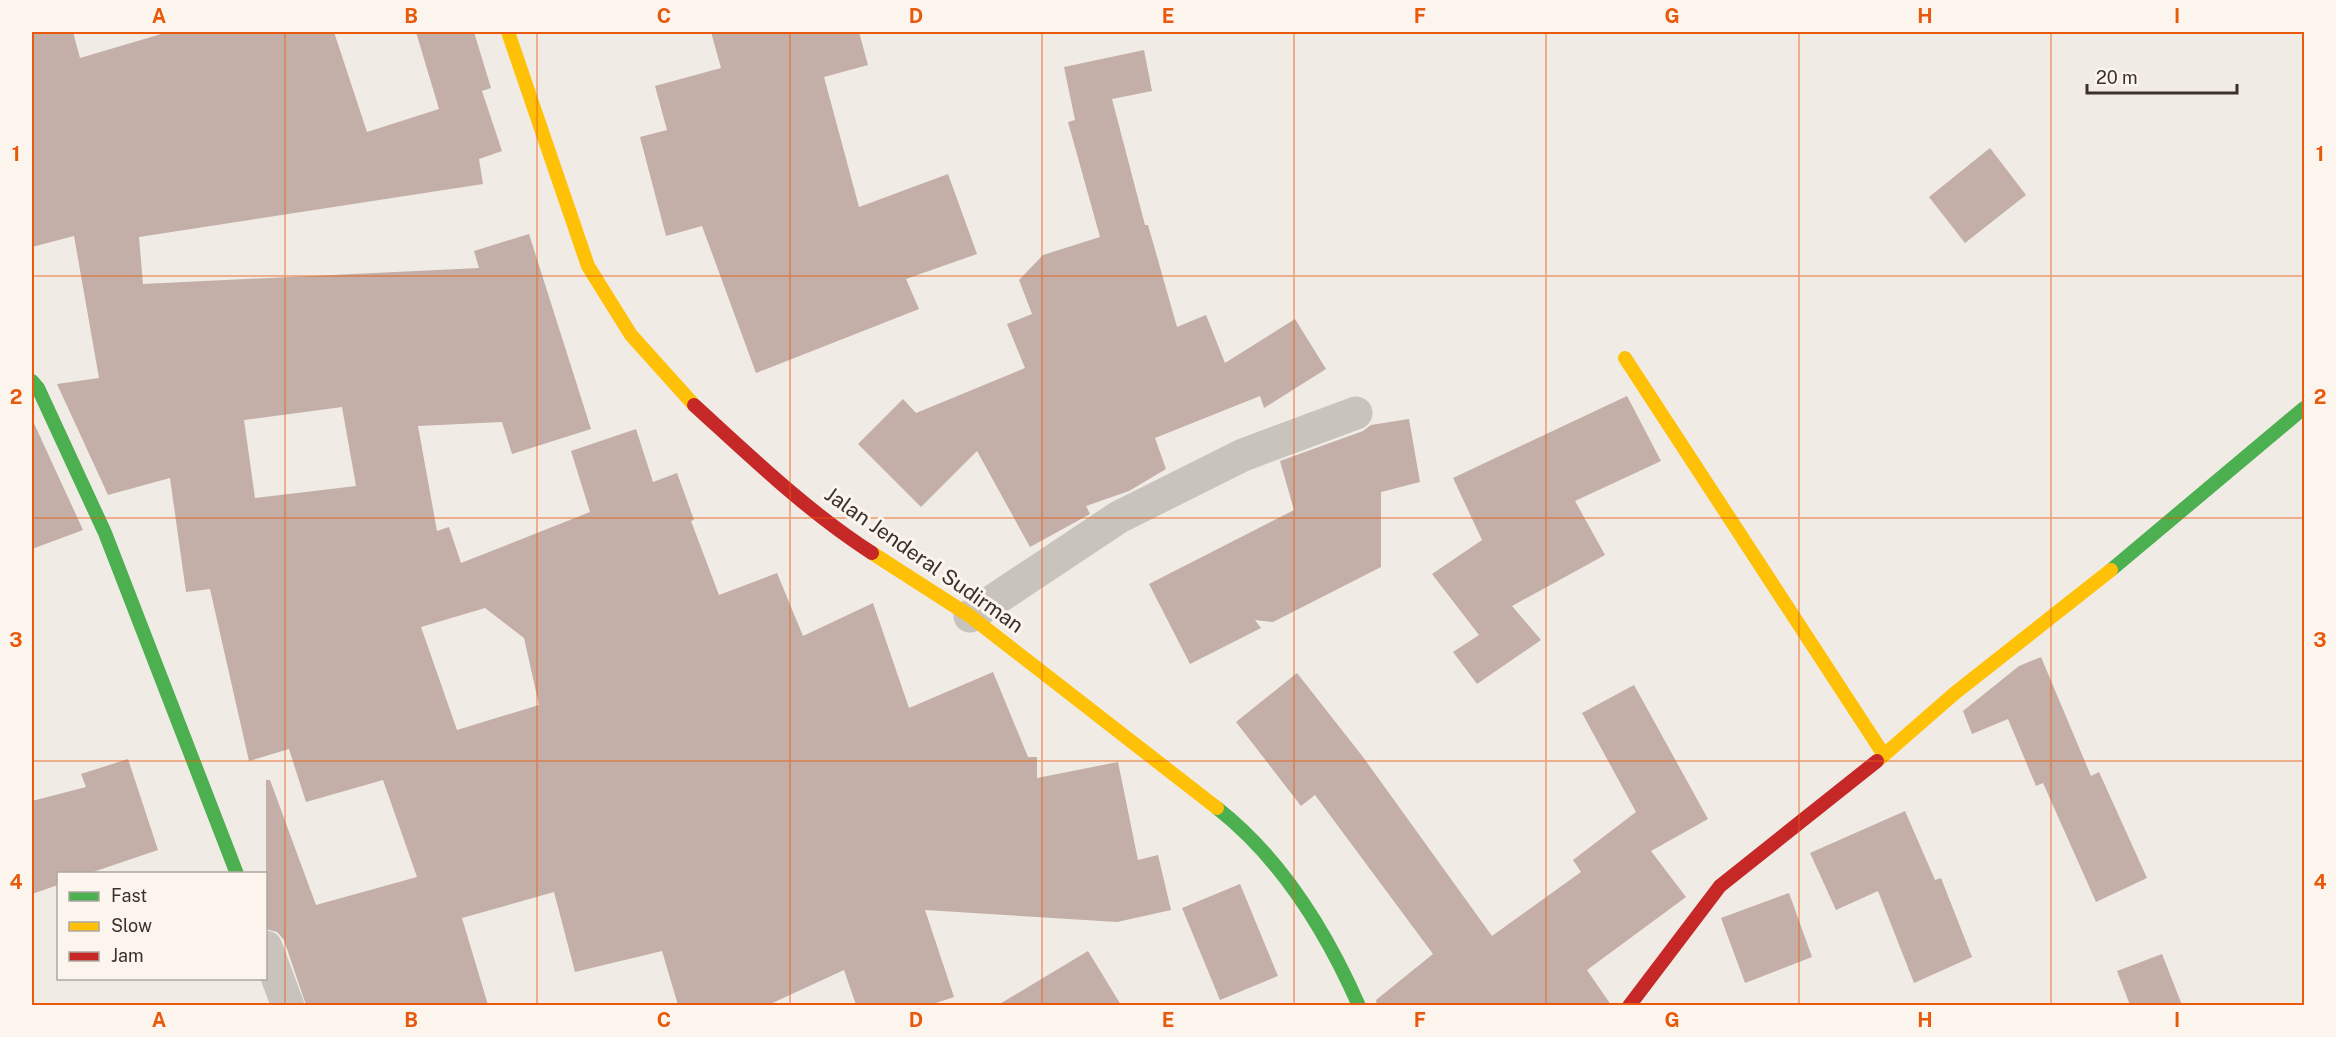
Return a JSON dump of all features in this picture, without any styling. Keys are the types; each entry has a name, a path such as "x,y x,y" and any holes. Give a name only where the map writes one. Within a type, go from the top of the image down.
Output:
{"street":[{"name":"Jalan Jenderal Sudirman","path":"508,32 588,266 631,335 678,390 751,456 850,539 970,616 1244,829 1286,876 1344,972 1359,1005"},
{"path":"1625,358 1884,755"},
{"path":"32,381 38,388 105,533 237,872"},
{"path":"1629,1005 1720,886 1884,755 1955,693 2129,556 2304,408"},
{"path":"970,616 1119,517 1243,455 1356,413"},
{"path":"267,950 288,1005"}],"building":[{"path":"32,32 73,32 80,58 168,32 334,32 367,132 439,109 416,32 474,32 491,88 482,91 502,151 479,159 483,184 139,237 143,284 479,268 474,251 529,234 591,429 512,454 502,422 418,426 437,531 449,527 461,563 590,512 571,451 636,429 653,482 677,473 694,520 691,521 719,595 777,573 803,636 873,603 909,708 993,672 1028,757 1037,757 1037,778 1118,762 1138,860 1158,855 1171,910 1117,922 925,910 954,997 930,1005 856,1005 844,970 768,1005 678,1005 662,951 575,972 554,892 462,918 488,1005 306,1005 284,940 277,932 267,929 266,780 270,780 316,905 417,877 383,780 306,802 289,749 249,761 210,589 186,592 170,478 108,495 57,384 99,378 74,236 32,247","holes":["342,407 356,486 255,498 244,420","485,608 524,638 539,705 457,730 421,627"]},
{"path":"711,32 859,32 868,65 824,77 859,207 948,174 977,254 906,279 919,309 756,373 702,226 666,236 640,137 667,130 655,86 721,68"},
{"path":"1144,50 1152,91 1112,99 1145,225 1148,225 1177,327 1206,315 1225,363 1295,319 1326,369 1264,408 1260,396 1155,438 1166,469 1129,491 1086,506 1090,514 1030,547 977,451 921,507 858,444 903,399 916,413 1025,368 1007,324 1032,314 1019,280 1043,255 1100,237 1068,122 1075,120 1064,67"},
{"path":"1990,148 2026,195 1965,243 1929,197"},
{"path":"1627,396 1661,461 1575,501 1605,555 1512,606 1541,640 1477,684 1453,652 1479,635 1432,574 1482,540 1453,478"},
{"path":"32,419 83,530 32,549"},
{"path":"1409,419 1420,482 1381,492 1381,567 1273,622 1255,620 1261,628 1190,664 1149,584 1294,510 1280,461 1363,431 1371,425"},
{"path":"2041,657 2091,776 2099,772 2147,878 2096,902 2043,783 2036,786 2008,719 1972,734 1963,711 2019,666"},
{"path":"1297,673 1363,757 1492,936 1581,872 1573,860 1636,812 1582,713 1634,685 1708,819 1651,851 1686,897 1587,970 1611,1005 1377,1005 1376,1000 1433,954 1315,795 1301,806 1236,722"},
{"path":"128,759 158,850 93,872 57,872 57,885 32,894 32,801 86,787 81,774"},
{"path":"1905,811 1935,880 1941,878 1972,957 1914,983 1878,891 1836,910 1810,853"},
{"path":"1240,884 1278,976 1220,1000 1182,908"},
{"path":"1789,893 1812,957 1745,983 1721,918"},
{"path":"1088,951 1121,1005 998,1005"},
{"path":"2162,954 2182,1005 2130,1005 2117,971"}],"traffic: fast":[{"path":"32,381 38,388 105,533 236,872"},
{"path":"2111,570 2304,408"},
{"path":"1217,808 1262,850 1300,898 1332,951 1359,1006"}],"traffic: slow":[{"path":"508,32 588,266 631,335 694,405"},
{"path":"1625,358 1884,755"},
{"path":"872,553 970,616 1217,808"},
{"path":"1877,761 1955,693 2111,570"}],"traffic: jam":[{"path":"694,405 802,502 872,553"},
{"path":"1629,1006 1720,886 1877,761"}]}
